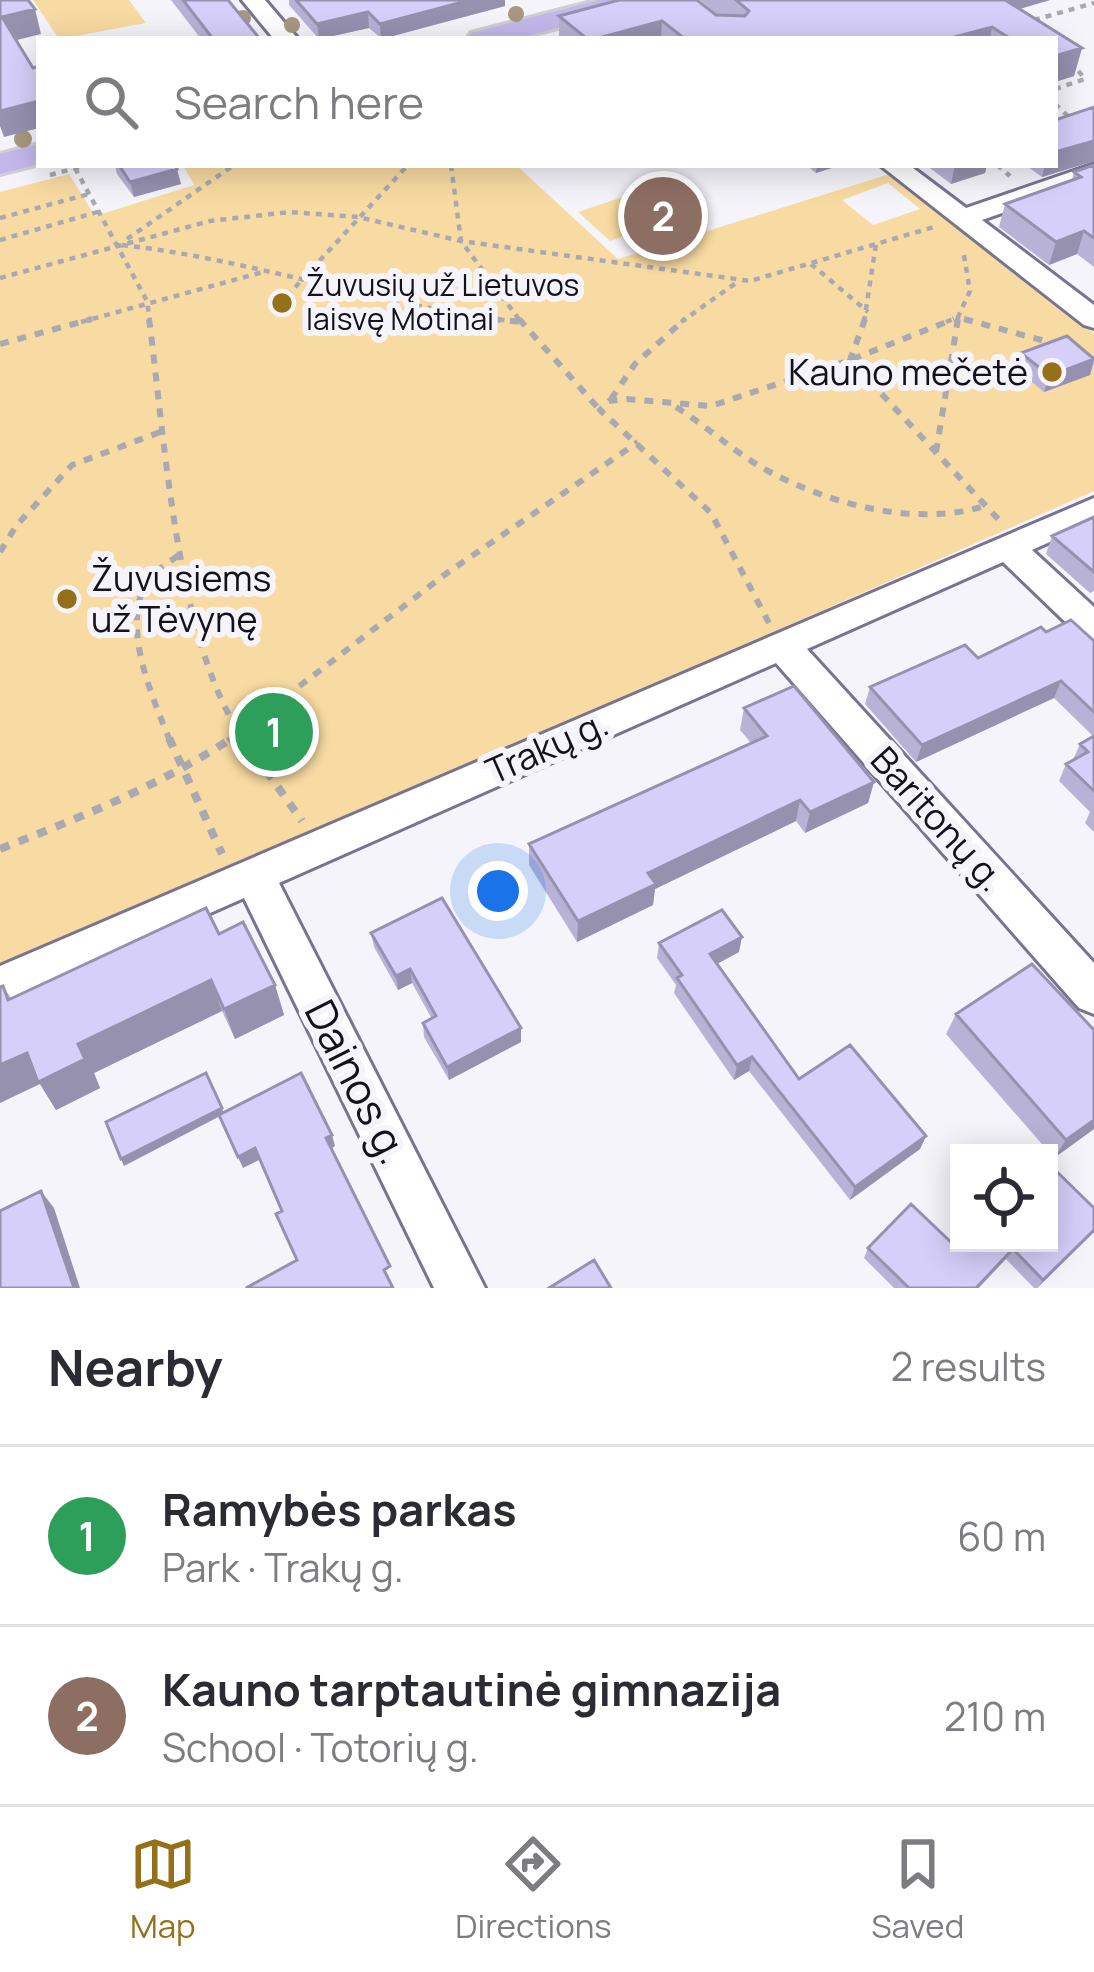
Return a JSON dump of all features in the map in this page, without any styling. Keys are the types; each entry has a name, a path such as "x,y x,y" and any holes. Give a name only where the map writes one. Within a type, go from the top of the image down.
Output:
{"main road":[{"path":"493,36 632,0"},
{"path":"0,164 36,155"}],"street":[{"path":"253,0 283,36"},
{"path":"897,168 1094,320"},
{"path":"963,218 1094,172"},
{"name":"Trakų g.","path":"0,986 1094,509"},
{"path":"1014,543 1094,628"},
{"name":"Baritonų g.","path":"782,644 1094,994"},
{"name":"Dainos g.","path":"245,880 460,1288"}],"path":[{"path":"1067,0 1079,7"},
{"path":"1032,21 1094,3"},
{"path":"1058,53 1079,67 1085,79 1058,87"},
{"path":"1058,109 1079,127 1058,120"},
{"path":"78,168 147,301 180,554 220,706 320,847"},
{"path":"119,244 230,168"},
{"path":"287,296 405,168"},
{"path":"451,168 461,241 520,322 600,410 711,513 782,644"},
{"path":"0,218 89,194"},
{"path":"0,240 101,211"},
{"path":"0,269 2,278 211,221 290,212 358,217 461,241 739,281 963,218 963,267 970,291 958,317 936,452"},
{"path":"119,244 184,252 458,316 520,322"},
{"path":"850,360 868,312 876,244"},
{"path":"811,264 868,312"},
{"path":"0,344 266,271"},
{"path":"600,410 623,376 661,340 739,281"},
{"path":"609,401 711,406 850,360 958,317 1071,348"},
{"path":"850,360 1014,543"},
{"path":"673,405 765,469 824,495 944,516 985,506"},
{"path":"0,552 16,526 72,465 163,431"},
{"path":"0,849 103,809 183,770 240,733 447,573 638,442"},
{"path":"180,554 146,583 137,613 153,703 183,770 245,880"}],"shaded area":[{"path":"33,0 129,0 146,23 75,36 57,36"},
{"path":"185,168 519,168 618,259 893,173 1094,333 1094,491 0,972 0,192 69,174 95,216 194,185","holes":["888,183 920,209 873,225 842,200"]},
{"path":"667,182 701,210 610,241 578,212"}],"building":[{"path":"0,0 28,0 35,9 2,17 36,67 36,102 0,111"},
{"path":"183,0 228,0 258,36 211,36"},
{"path":"296,0 470,0 380,24 368,12 317,24"},
{"path":"619,0 697,0 716,15 745,16 749,11 736,0 1005,0 1082,48 1058,55 1058,36 1006,36 992,27 958,36 681,36 662,21 606,36 583,36 559,16"},
{"path":"1094,107 1094,141 1058,151 1058,119"},
{"path":"1094,165 1094,238 1084,231 1056,242 1005,204 1081,177 1074,172"},
{"path":"121,168 177,169 130,182"},
{"path":"1067,336 1094,359 1050,376 1021,353"},
{"path":"1094,517 1094,572 1052,536"},
{"path":"1071,620 1094,641 1094,712 1061,681 922,745 870,687 965,645 978,658 1041,627 1046,632"},
{"path":"794,686 874,782 810,812 800,800 648,873 656,884 578,921 529,844 767,736 744,708"},
{"path":"1094,736 1094,791 1066,764 1088,752 1080,744"},
{"path":"442,898 521,1028 447,1067 423,1023 436,1016 410,969 396,976 371,933"},
{"path":"206,908 219,934 243,922 275,985 224,1009 211,980 78,1044 85,1059 38,1082 27,1053 0,1065 0,987 8,1000"},
{"path":"722,910 742,937 710,954 799,1079 850,1045 926,1136 855,1187 752,1057 737,1065 677,978 682,975 659,943"},
{"path":"1032,964 1094,1030 1094,1120 1066,1140 956,1014"},
{"path":"206,1073 222,1108 121,1159 106,1122"},
{"path":"301,1073 332,1135 326,1138 390,1266 384,1270 393,1288 246,1288 297,1260 255,1148 238,1157 219,1115"},
{"path":"1058,1173 1094,1208 1094,1230 1043,1280 1016,1252 1058,1252"},
{"path":"41,1191 74,1288 0,1288 0,1211"},
{"path":"911,1204 950,1241 950,1252 1010,1252 976,1288 909,1288 868,1248"},
{"path":"594,1260 611,1288 549,1288"}],"place":[{"name":"Kauno tarptautinė gimnazija","path":"663,216"},
{"name":"Žuvusių už Lietuvos laisvę Motinai","path":"282,303"},
{"name":"Kauno mečetė","path":"1052,372"},
{"name":"Žuvusiems už Tėvynę","path":"67,599"},
{"name":"Ramybės parkas","path":"274,732"}]}
